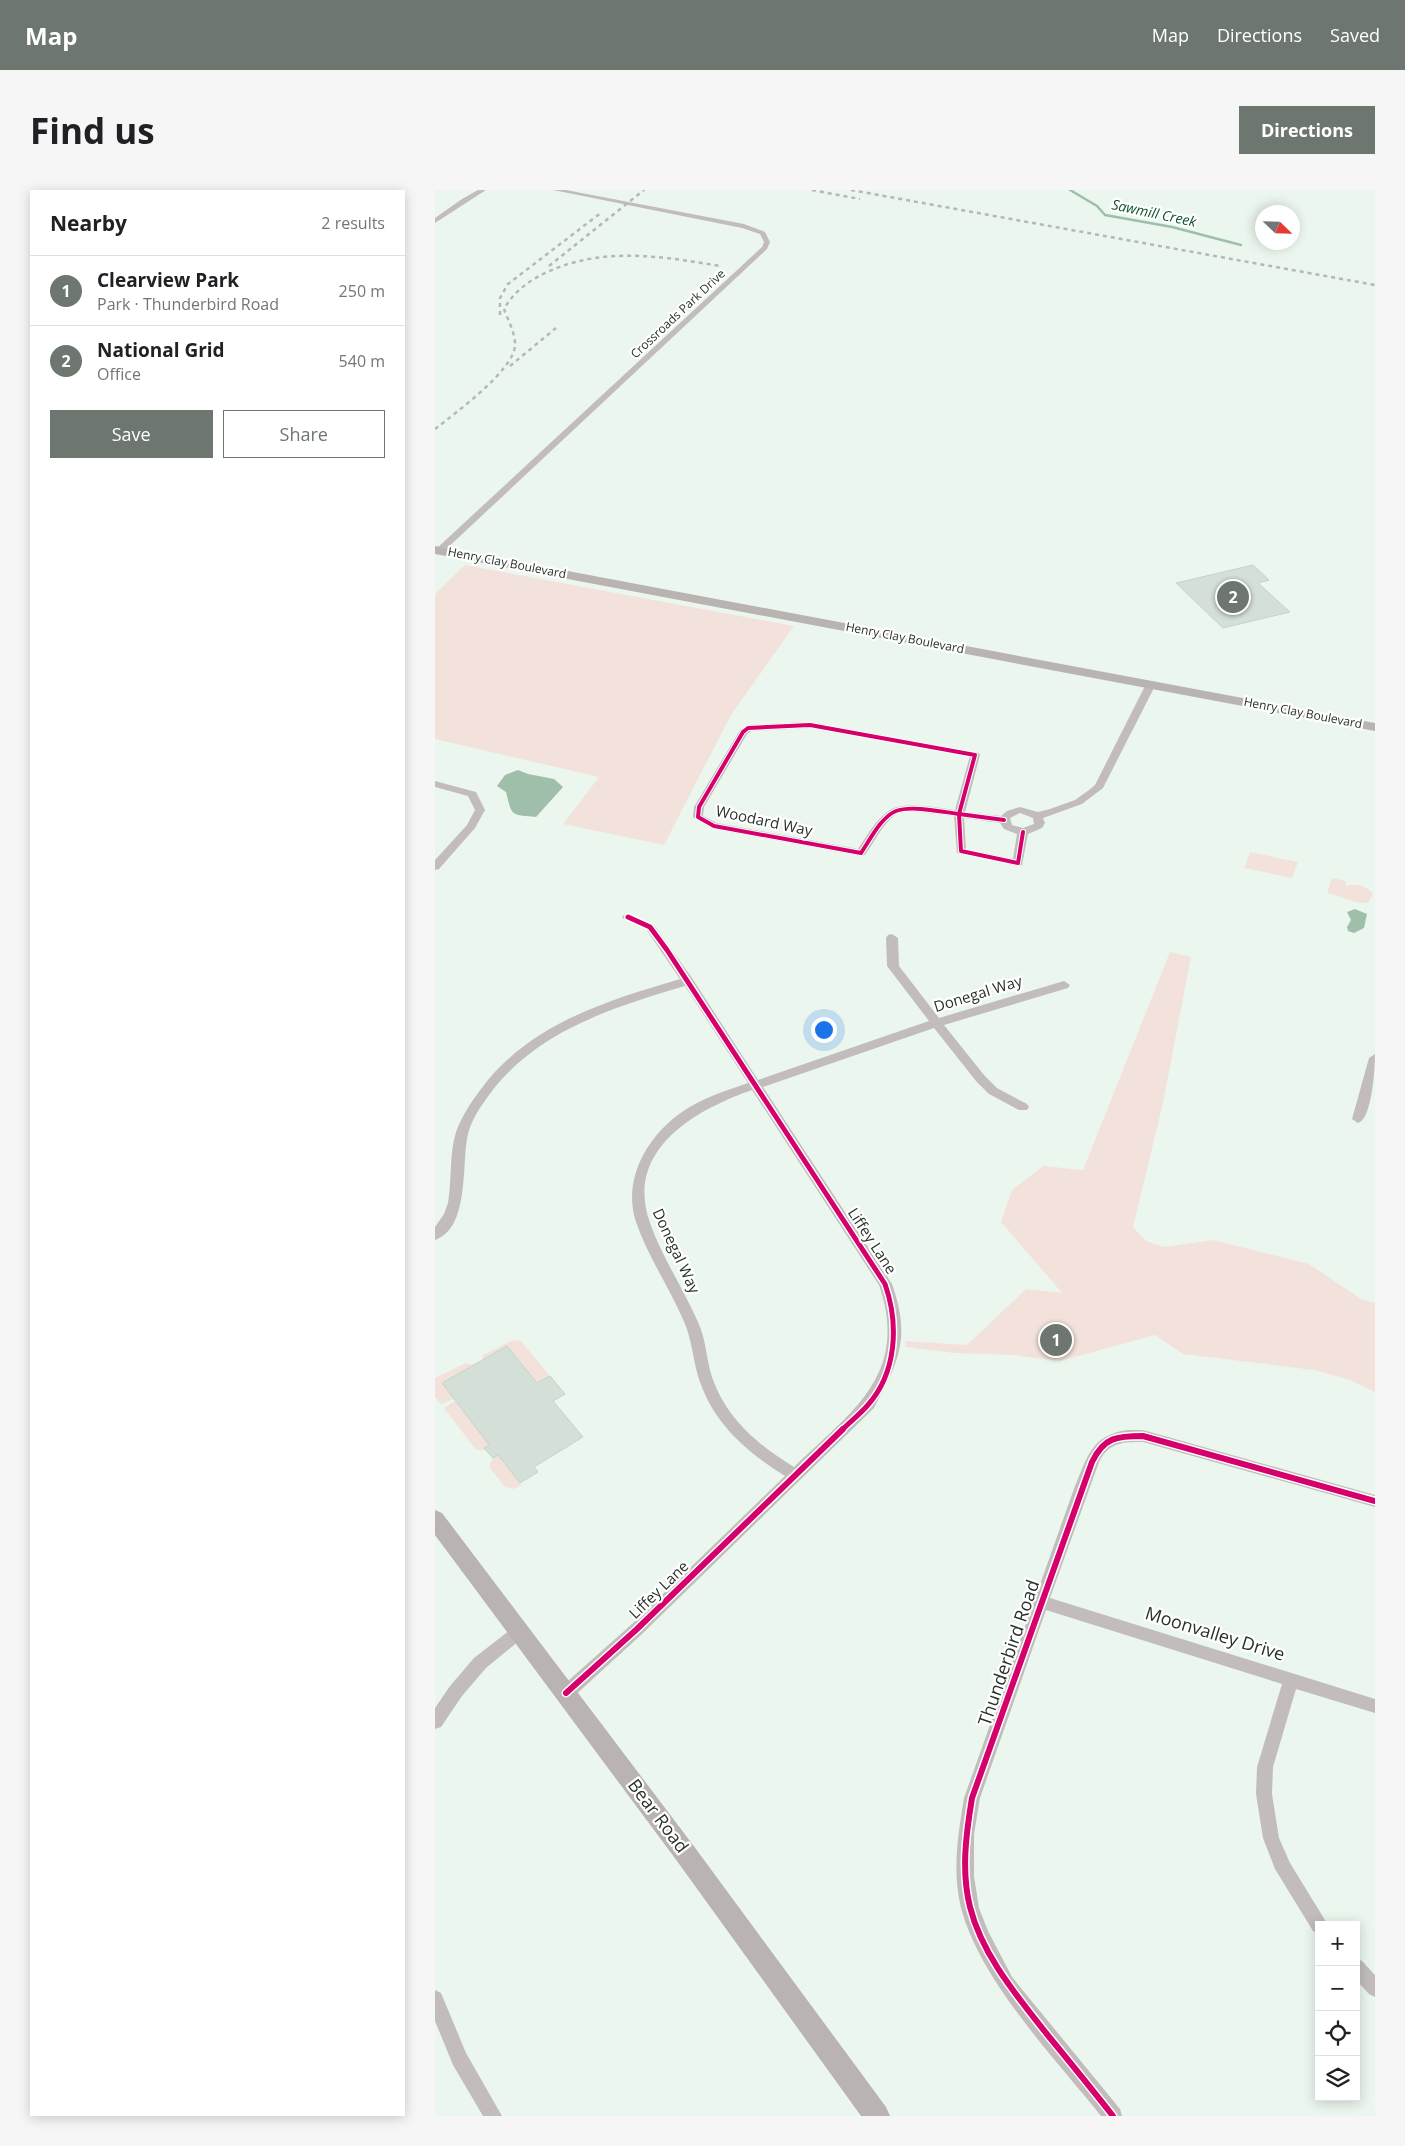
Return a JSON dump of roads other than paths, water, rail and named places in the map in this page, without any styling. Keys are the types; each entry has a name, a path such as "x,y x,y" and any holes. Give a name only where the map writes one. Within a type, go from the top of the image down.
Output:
{"main road":[{"name":"Henry Clay Boulevard","path":"437,550 1375,727"},
{"name":"Bear Road","path":"435,1519 566,1693 877,2116"}],"street":[{"path":"435,220 464,200 483,190"},
{"name":"Crossroads Park Drive","path":"437,550 765,248 767,242 763,233 744,226 556,190"},
{"name":"Woodard Way","path":"1004,820 1007,815 1020,810 1037,816 1063,809 1082,802 1093,794 1099,786 1151,684"},
{"name":"Woodard Way","path":"1004,820 959,815 914,810 897,811 890,815 861,853 714,826 698,817 699,806 743,732 748,728 810,725 975,755 959,815 961,850 1018,863 1023,832 1012,830 1004,820"},
{"path":"435,784 472,794 480,810 471,826 435,867"},
{"path":"1023,832 1039,826 1040,823 1037,816"},
{"name":"Liffey Lane","path":"566,1693 637,1630 869,1404 883,1380 892,1357 894,1321 890,1295 885,1284 650,927 628,916"},
{"path":"892,938 893,966 936,1023 980,1078 993,1091 1023,1107"},
{"path":"435,1234 442,1229 453,1212 457,1196 457,1162 460,1140 469,1116 483,1092 497,1075 528,1047 550,1032 578,1018 624,1000 688,982"},
{"name":"Donegal Way","path":"795,1474 760,1454 737,1434 717,1405 707,1382 692,1324 675,1285 641,1220 638,1193 642,1172 649,1153 667,1131 686,1115 701,1106 936,1023 1064,985"},
{"path":"1358,1119 1375,1058"},
{"name":"Thunderbird Road","path":"1113,2116 1005,1983 981,1936 970,1908 965,1876 966,1834 972,1798 1082,1486 1098,1449 1108,1439 1121,1435 1143,1436 1375,1501"},
{"name":"Moonvalley Drive","path":"1042,1602 1375,1706"},
{"path":"435,1722 456,1691 480,1663 520,1631"},
{"path":"1291,1679 1265,1767 1264,1794 1271,1838 1283,1870 1316,1921"},
{"path":"1360,1972 1375,1988"},
{"path":"435,1998 459,2059 493,2116"}],"waterway":[{"name":"Sawmill Creek","path":"1070,190 1097,206 1105,215 1172,227 1241,245"}],"railway":[{"path":"549,266 644,190"},
{"path":"812,190 860,199"},
{"path":"851,190 1375,285"},
{"path":"500,315 500,298 508,284 602,212"},
{"path":"435,429 494,379 512,356 515,342 504,309 516,293 537,277 565,265 608,257 653,257 720,266"},
{"path":"510,366 556,328"}],"place":[{"name":"National Grid","path":"1233,597"},
{"name":"Clearview Park","path":"1056,1340"}]}
